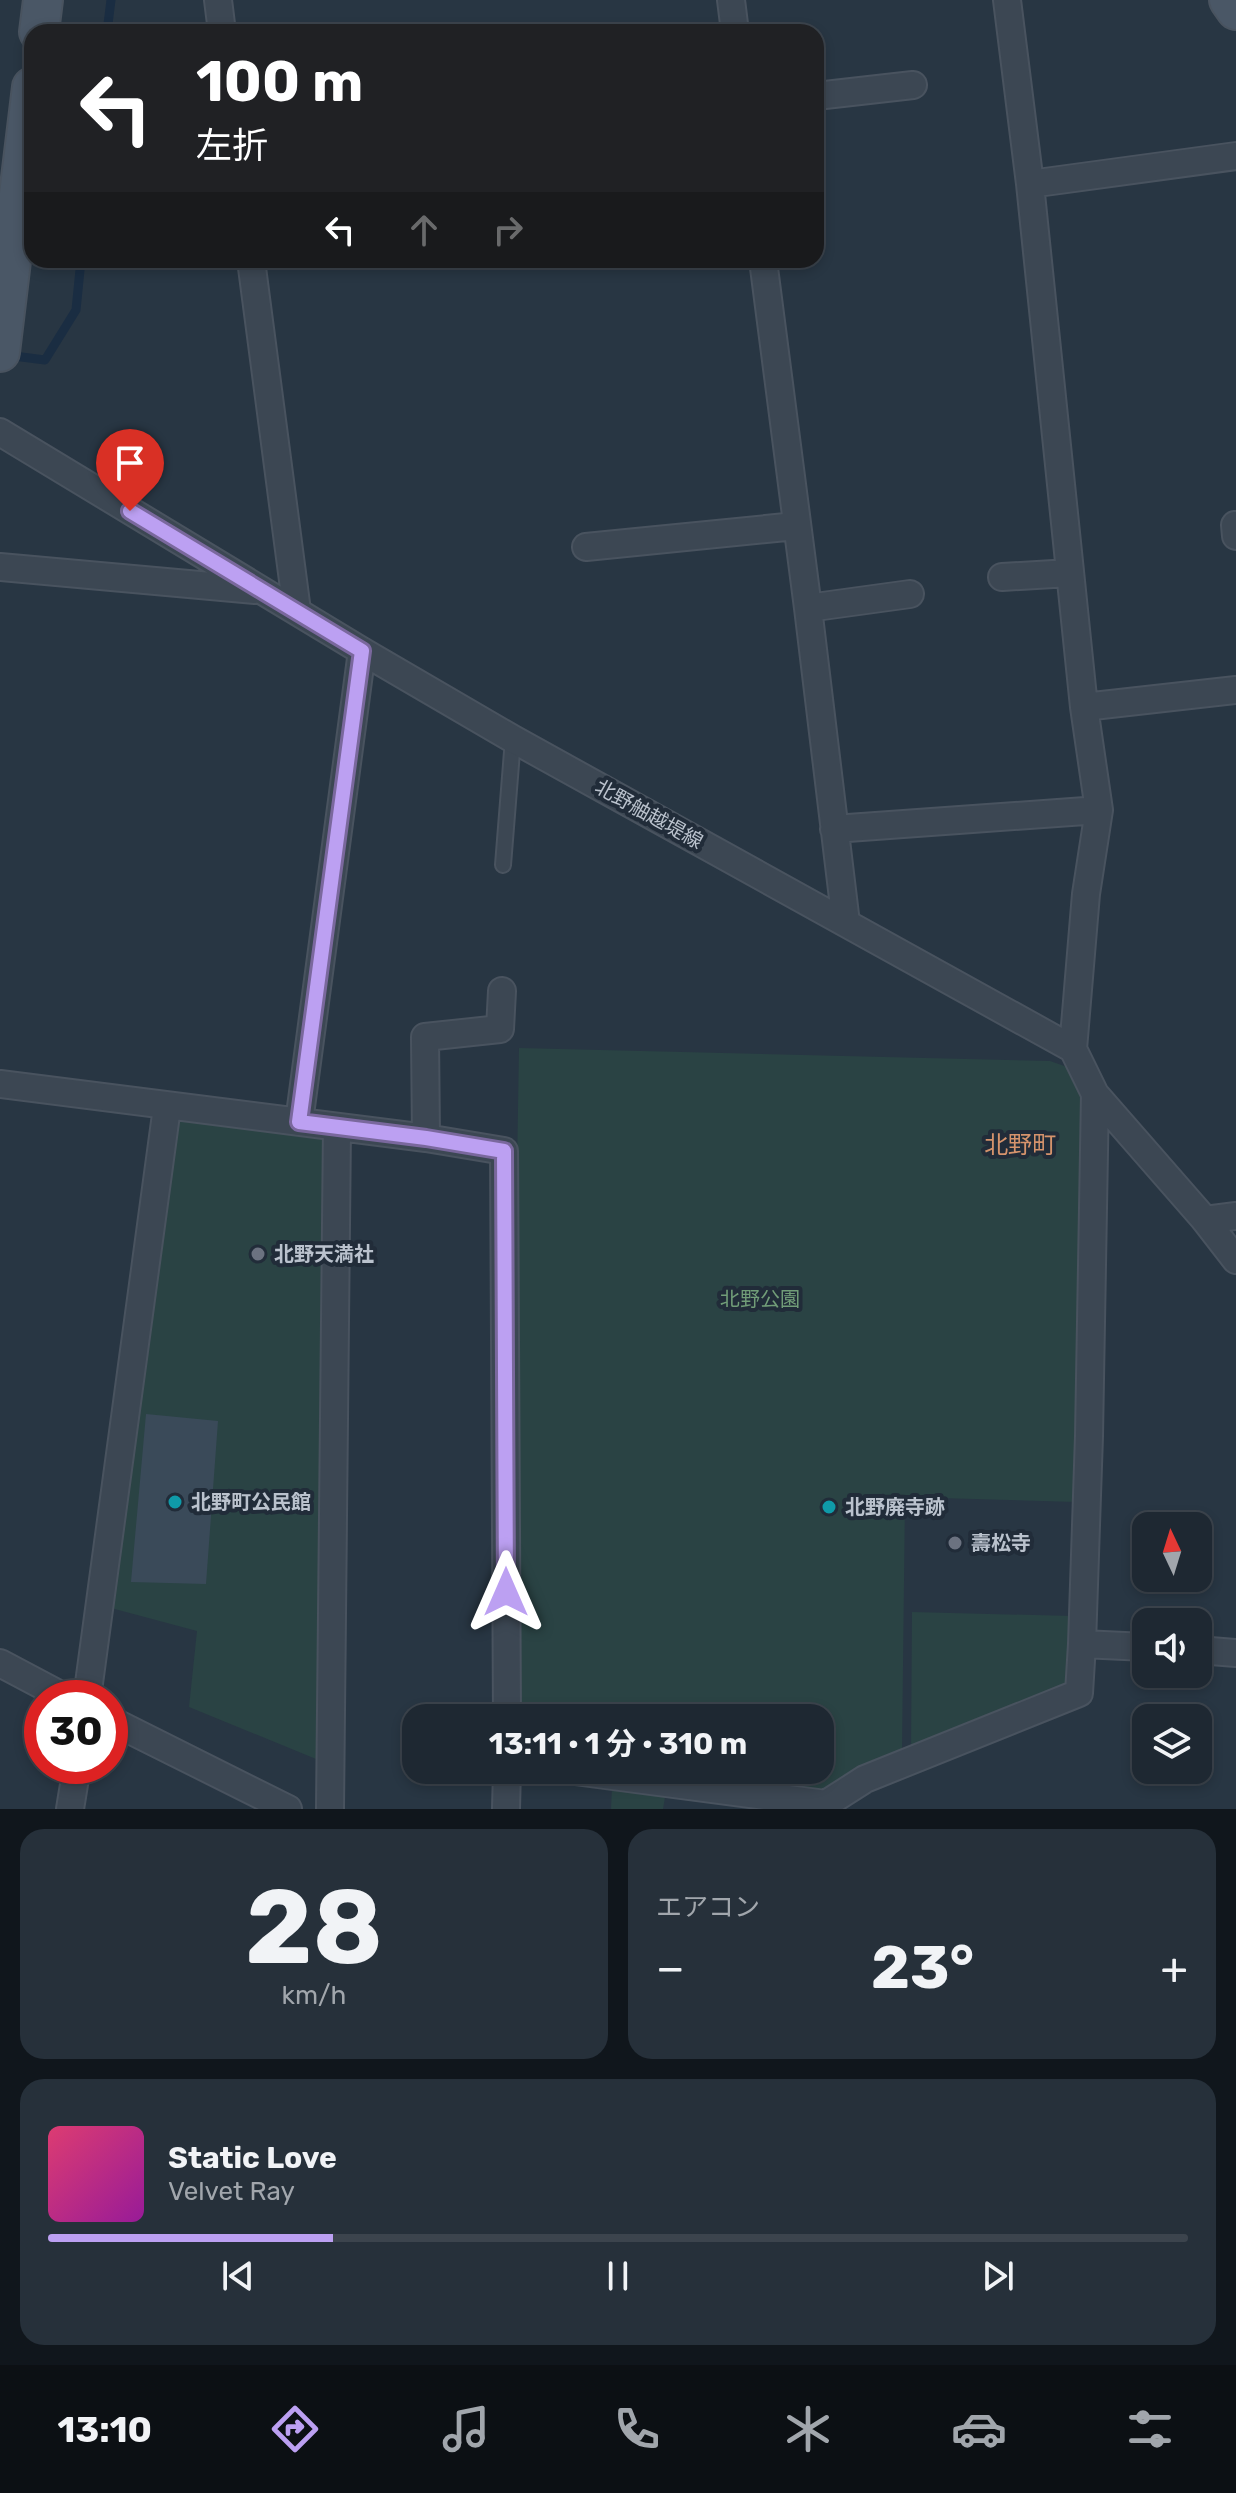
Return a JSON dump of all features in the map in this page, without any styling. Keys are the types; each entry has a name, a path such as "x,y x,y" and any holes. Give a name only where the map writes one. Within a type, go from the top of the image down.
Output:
{"street":[{"path":"40,24 43,0"},
{"path":"218,0 221,24"},
{"path":"731,0 734,24"},
{"path":"1007,0 1030,184 1084,707 1099,810 1086,894 1073,1049 1095,1094 1236,1260"},
{"path":"1229,0 1236,10"},
{"path":"824,95 913,85"},
{"path":"0,352 24,153"},
{"path":"1030,184 1236,156"},
{"path":"252,268 297,611"},
{"path":"764,268 846,923"},
{"name":"北野舳越堤線","path":"0,432 513,739 1073,1049"},
{"path":"1235,525 1236,536"},
{"path":"586,547 796,526"},
{"path":"0,567 260,590"},
{"path":"1002,577 1070,573"},
{"path":"808,608 910,594"},
{"path":"299,1122 362,651"},
{"path":"1084,707 1236,690"},
{"path":"834,829 1099,810"},
{"path":"426,1138 425,1037 500,1029 502,991"},
{"path":"0,1084 426,1138 504,1151 507,1704"},
{"path":"674,1784 826,1804 865,1779 1079,1693 1089,1436 1095,1094"},
{"path":"89,1680 167,1107"},
{"path":"330,1809 337,1127"},
{"path":"1205,1220 1236,1216"},
{"path":"1082,1644 1132,1646"},
{"path":"1212,1651 1236,1653"},
{"path":"0,1663 32,1680"},
{"path":"128,1730 260,1802 288,1809"},
{"path":"70,1809 74,1784"},
{"path":"506,1809 507,1784"}],"lane":[{"path":"503,865 513,739"}],"green space":[{"name":"北野公園","path":"519,1048 1050,1061 1073,1069 1084,1099 1077,1502 905,1497 902,1751 823,1791 770,1784 834,1784 834,1704 508,1704"},
{"path":"174,1117 325,1132 316,1759 189,1707 197,1631 111,1608"},
{"path":"912,1612 1073,1616 1072,1686 911,1751"},
{"path":"612,1787 665,1797 663,1809 611,1809"}],"building":[{"name":"北野町公民館","path":"146,1414 218,1421 206,1584 131,1582"}],"waterway":[{"path":"108,24 111,0"},
{"path":"6,355 45,360 76,310 80,268"}],"place":[{"name":"北野天満社","path":"258,1254"},
{"name":"北野町公民館","path":"175,1502"},
{"name":"北野廃寺跡","path":"829,1507"},
{"name":"壽松寺","path":"955,1543"}],"district":[{"name":"北野町","path":"1020,1145"}],"route":[{"path":"130,511 362,651 299,1122 504,1151 506,1592"}]}
